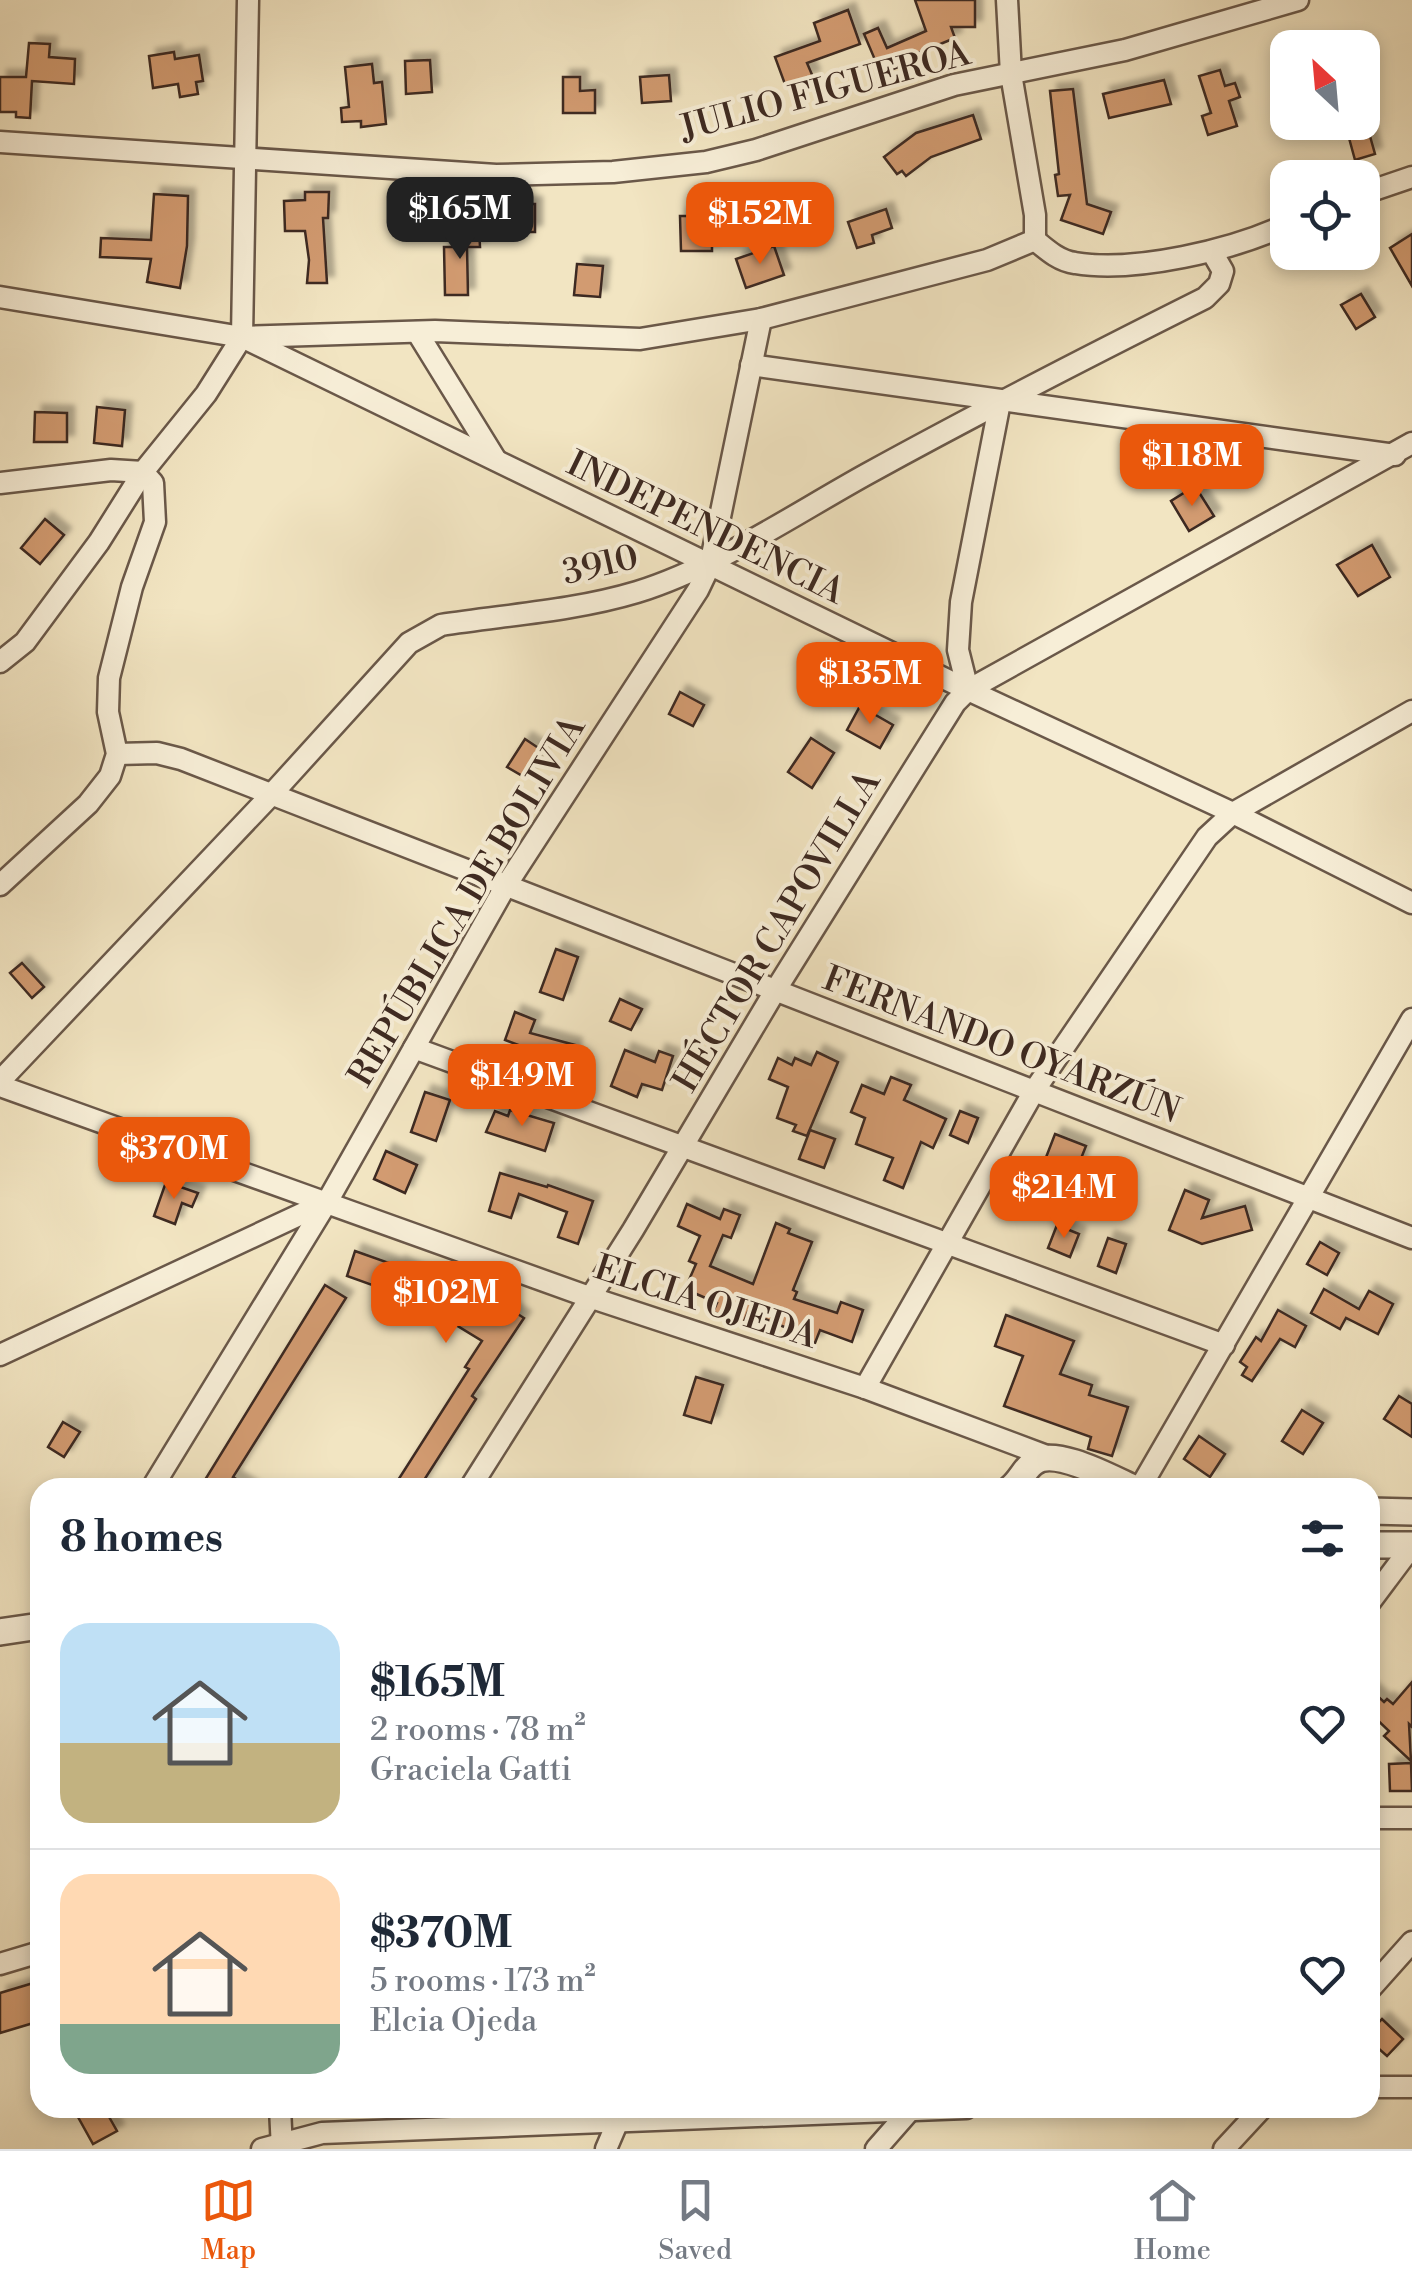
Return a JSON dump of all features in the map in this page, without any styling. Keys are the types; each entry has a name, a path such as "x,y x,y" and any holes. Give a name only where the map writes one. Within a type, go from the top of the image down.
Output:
{"street":[{"path":"0,662 25,642 100,542 143,472 206,394 242,337 248,0"},
{"path":"1007,0 1010,74 1035,215 1035,240"},
{"name":"JULIO FIGUEROA","path":"0,142 496,175 613,172 706,162 772,145 954,84 1125,50 1298,0"},
{"path":"1380,188 1412,177"},
{"path":"1035,240 1072,263 1116,264 1212,252 1270,232"},
{"path":"0,297 242,337 417,332 640,339 761,319 987,260 1035,240"},
{"name":"3910","path":"0,1083 409,643 424,632 441,624 602,601 710,565 751,538 1000,402 1205,298 1218,284 1223,271 1212,252"},
{"name":"REPÚBLICA DE BOLIVIA","path":"158,1478 327,1202 504,887 710,565 761,319"},
{"path":"417,332 497,462"},
{"name":"INDEPENDENCIA","path":"242,337 968,690 1233,813 1412,904"},
{"path":"752,366 1401,456"},
{"path":"968,690 958,650 961,602 1000,402"},
{"name":"HÉCTOR CAPOVILLA","path":"476,1478 944,718 968,690 1401,456 1412,442"},
{"path":"0,483 111,470 143,472 153,483 155,522 132,587 109,678 108,712 117,754 110,776 88,804 0,885"},
{"path":"865,1388 1034,1091 1207,837 1233,813 1412,712"},
{"name":"FERNANDO OYARZÚN","path":"117,754 157,753 181,759 1412,1238"},
{"path":"1142,1478 1224,1345 1412,1019"},
{"path":"414,1048 1224,1345"},
{"name":"ELCIA OJEDA","path":"0,1083 589,1297 865,1388 1052,1458"},
{"path":"0,1356 327,1202"},
{"path":"996,1436 1012,1457 1017,1478"},
{"path":"1023,1478 1034,1461 1052,1458 1111,1478"},
{"path":"1380,1511 1412,1512"},
{"path":"1380,1545 1412,1545"},
{"path":"1380,1588 1412,1545"},
{"path":"0,1632 30,1628"},
{"path":"1380,1818 1412,1818"},
{"path":"1380,1978 1412,1942"},
{"path":"0,1964 30,1955"},
{"path":"1380,2087 1412,2087"},
{"path":"279,2118 275,2146 322,2133 558,2118"},
{"path":"606,2149 619,2118"},
{"path":"876,2149 903,2118"},
{"path":"1224,2149 1253,2118"}],"building":[{"path":"915,0 975,0 975,27 951,27 955,38 911,56 913,61 881,74 864,34 878,28 887,48 926,31"},
{"path":"848,10 860,44 807,63 813,77 786,87 775,57 820,41 814,23"},
{"path":"29,43 50,44 49,57 75,59 74,84 32,81 30,118 16,117 16,112 0,112 0,77 26,77"},
{"path":"174,52 175,59 199,55 203,81 196,82 198,94 180,97 178,84 153,88 149,56"},
{"path":"430,60 432,92 406,94 405,61"},
{"path":"372,64 374,83 382,82 386,124 361,127 361,121 342,122 341,108 349,107 345,67"},
{"path":"1220,70 1225,86 1235,83 1240,97 1229,101 1237,126 1208,135 1202,116 1211,113 1199,76"},
{"path":"669,75 671,101 642,103 640,77"},
{"path":"563,77 580,77 580,91 595,90 595,113 563,113"},
{"path":"1164,80 1171,104 1109,118 1103,94"},
{"path":"1073,89 1087,204 1111,212 1103,234 1061,220 1070,195 1058,196 1050,91"},
{"path":"973,115 981,139 931,157 906,176 902,171 897,174 884,157 916,133"},
{"path":"1350,140 1371,140 1375,154 1355,160"},
{"path":"305,192 329,192 328,218 323,218 327,283 307,283 305,231 285,231 284,201 305,200"},
{"path":"154,194 188,196 187,246 180,288 147,282 151,259 100,257 101,238 151,240"},
{"path":"503,204 535,204 535,232 504,232"},
{"path":"886,209 892,228 872,235 874,243 857,248 848,222"},
{"path":"680,216 712,216 712,251 681,251"},
{"path":"459,227 479,227 480,247 467,247 468,295 445,295 444,247 460,247"},
{"path":"1412,234 1412,286 1390,248"},
{"path":"774,246 784,275 746,288 736,259"},
{"path":"577,264 603,266 600,297 574,295"},
{"path":"1361,294 1375,317 1356,329 1341,305"},
{"path":"97,407 125,410 122,446 94,443"},
{"path":"35,412 67,413 67,442 34,442"},
{"path":"1195,486 1214,516 1189,531 1171,501"},
{"path":"45,519 64,535 40,564 21,548"},
{"path":"1372,545 1390,577 1358,596 1337,565"},
{"path":"680,692 704,705 693,726 669,714"},
{"path":"860,706 893,725 880,748 847,730"},
{"path":"811,738 834,753 812,788 788,772"},
{"path":"525,739 543,751 526,778 507,767"},
{"path":"556,949 578,957 563,1000 540,992"},
{"path":"22,963 44,987 32,998 10,973"},
{"path":"620,999 642,1009 631,1030 610,1021"},
{"path":"515,1012 535,1020 530,1033 575,1045 570,1066 544,1060 545,1055 505,1040"},
{"path":"625,1050 655,1062 659,1051 673,1056 662,1090 642,1084 637,1097 611,1086"},
{"path":"817,1052 838,1062 807,1136 793,1131 796,1125 777,1118 788,1087 769,1079 778,1058 792,1065 795,1058 811,1065"},
{"path":"891,1077 911,1085 904,1100 946,1119 933,1148 921,1142 903,1188 884,1180 893,1158 856,1144 865,1118 851,1112 862,1085 884,1094"},
{"path":"425,1092 450,1100 436,1141 411,1132"},
{"path":"510,1110 554,1123 545,1151 486,1132 495,1111 508,1116"},
{"path":"960,1111 978,1118 968,1143 950,1135"},
{"path":"810,1130 835,1139 824,1168 799,1159"},
{"path":"1055,1134 1086,1146 1072,1181 1040,1173"},
{"path":"386,1151 417,1165 405,1193 374,1179"},
{"path":"500,1173 593,1201 578,1244 558,1237 567,1212 519,1194 511,1218 489,1211"},
{"path":"166,1182 198,1193 192,1207 182,1203 175,1224 154,1216"},
{"path":"1185,1190 1209,1200 1202,1218 1245,1206 1252,1230 1202,1244 1169,1230"},
{"path":"687,1204 720,1219 724,1209 740,1215 731,1238 723,1235 710,1266 753,1284 776,1223 790,1229 788,1233 812,1242 793,1290 797,1292 794,1299 837,1313 841,1302 863,1310 852,1342 820,1330 815,1343 797,1338 799,1333 748,1312 743,1324 713,1312 717,1303 685,1289 696,1264 689,1261 700,1236 678,1226"},
{"path":"1057,1225 1079,1234 1070,1257 1048,1248"},
{"path":"1108,1238 1126,1244 1116,1273 1098,1266"},
{"path":"1320,1242 1339,1253 1327,1275 1307,1264"},
{"path":"355,1251 397,1266 398,1263 453,1288 456,1283 478,1296 484,1286 499,1295 496,1300 524,1318 472,1396 476,1399 425,1478 399,1478 469,1369 465,1367 482,1341 438,1314 440,1310 374,1279 372,1285 347,1276"},
{"path":"325,1285 346,1298 235,1478 206,1478"},
{"path":"1324,1289 1359,1309 1369,1291 1393,1304 1378,1334 1346,1318 1340,1329 1311,1313"},
{"path":"1278,1310 1306,1326 1295,1347 1280,1339 1252,1381 1242,1375 1247,1367 1240,1362 1256,1337 1261,1341"},
{"path":"1006,1315 1074,1341 1060,1374 1092,1385 1089,1395 1128,1407 1112,1456 1088,1449 1091,1437 1004,1406 1023,1356 995,1346"},
{"path":"696,1377 723,1385 711,1423 684,1415"},
{"path":"1399,1396 1412,1404 1412,1437 1384,1419"},
{"path":"1302,1410 1323,1423 1303,1454 1282,1441"},
{"path":"63,1422 80,1432 64,1457 48,1447"},
{"path":"1199,1436 1225,1454 1210,1477 1184,1459"},
{"path":"1412,1682 1411,1761 1384,1736 1389,1731 1380,1722 1380,1698 1393,1704"},
{"path":"1411,1763 1412,1791 1390,1791 1389,1764"},
{"path":"30,1984 30,2024 0,2033 0,1993"},
{"path":"1380,2021 1403,2039 1387,2056 1380,2050"},
{"path":"79,2118 110,2118 117,2131 93,2144"}]}
